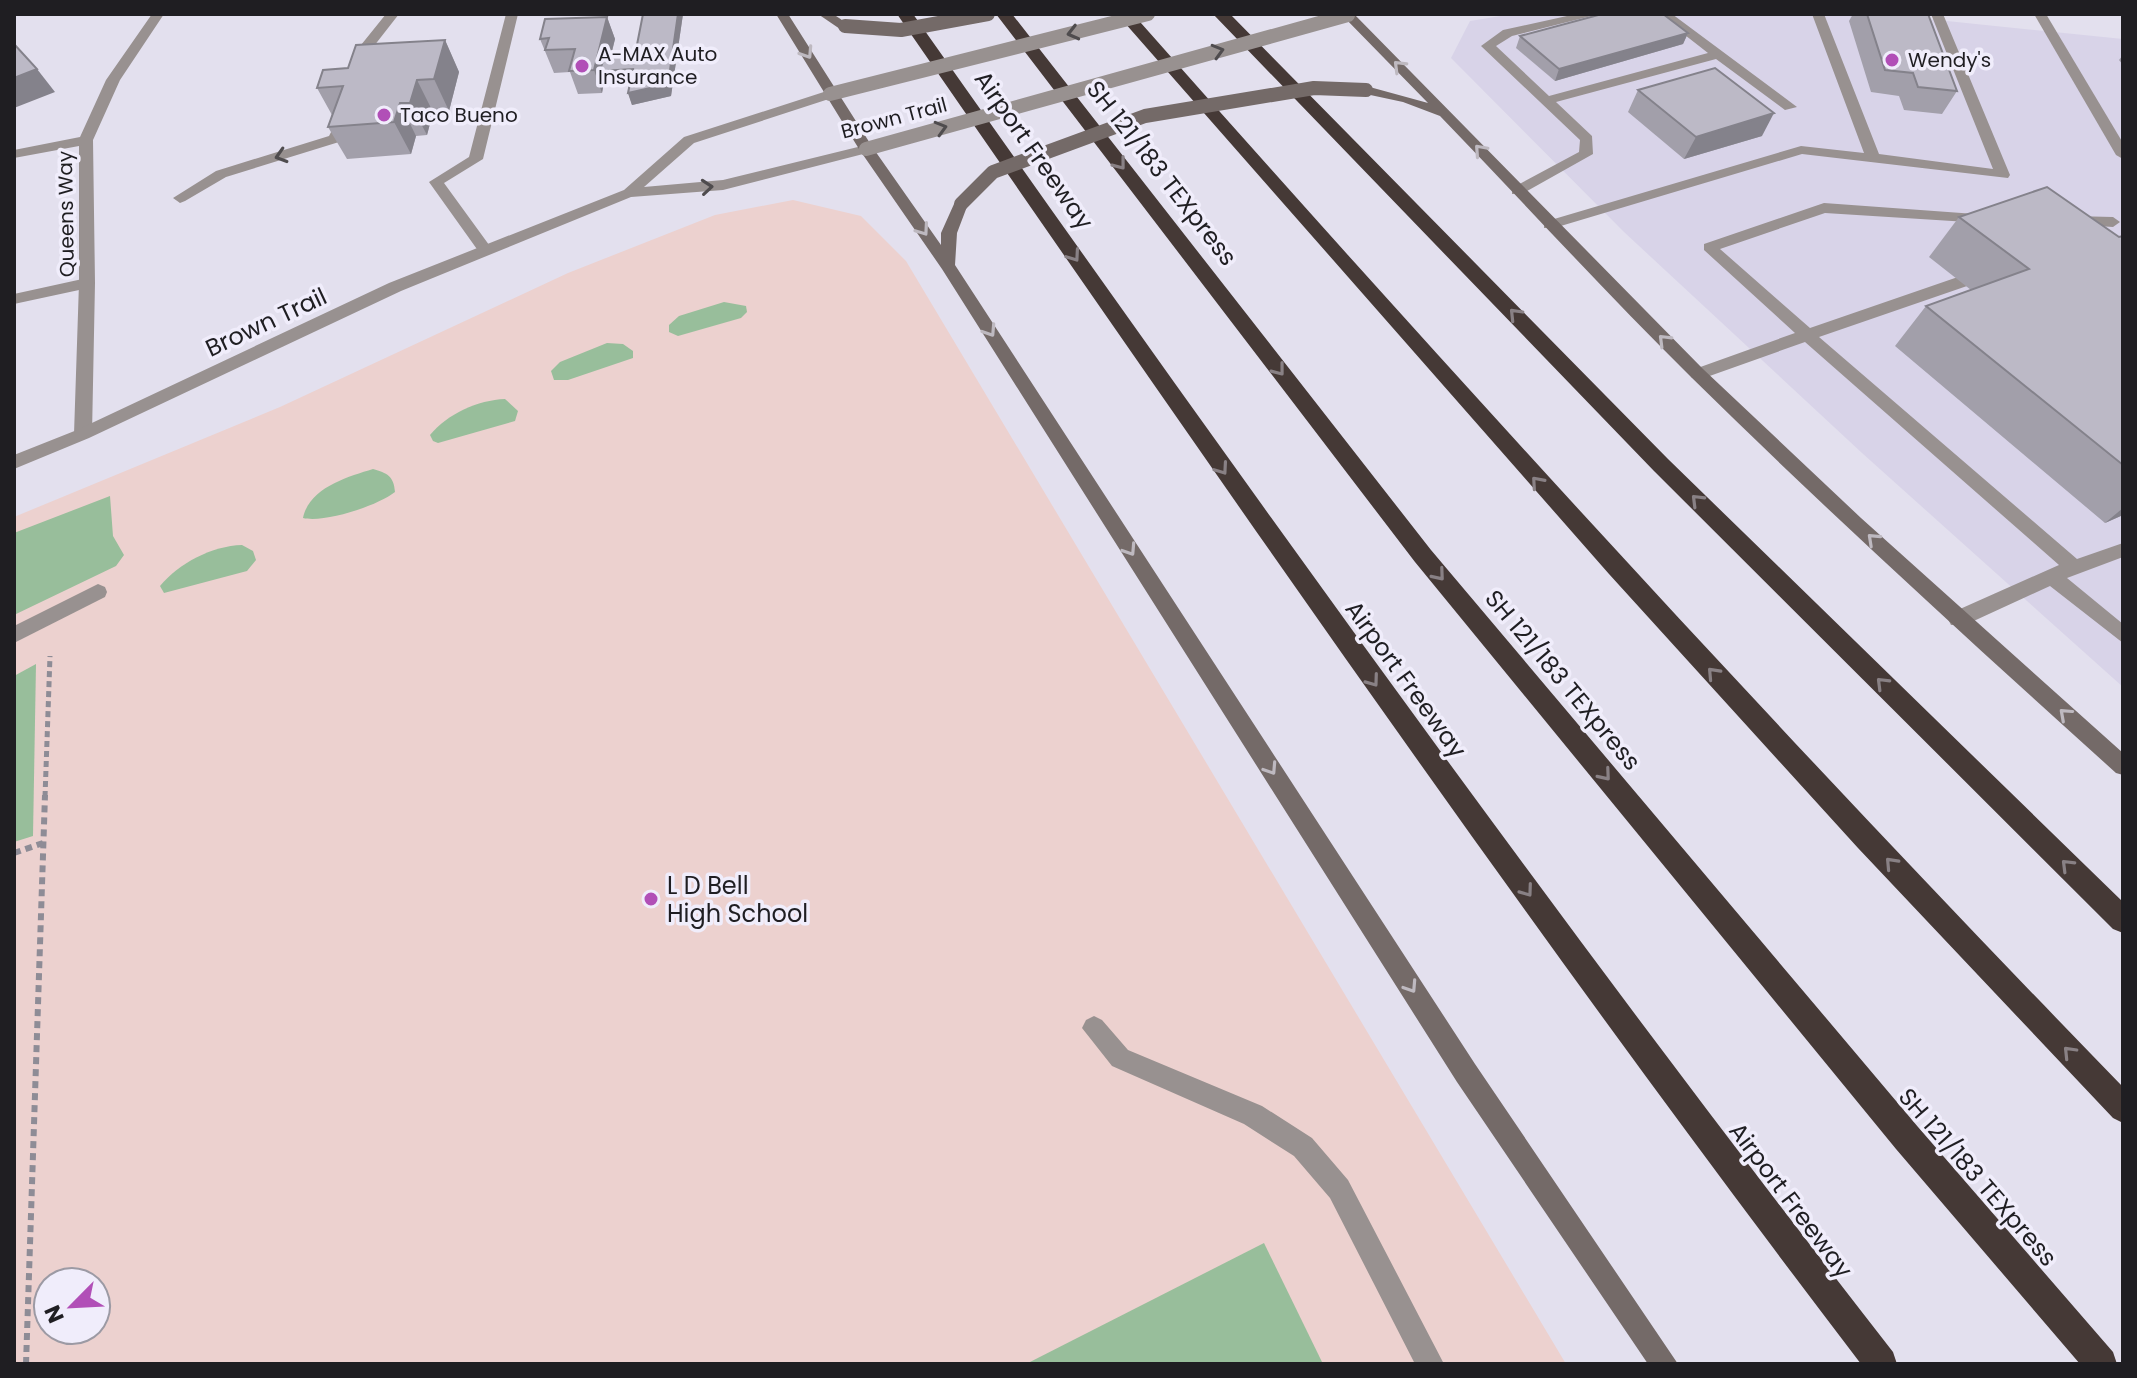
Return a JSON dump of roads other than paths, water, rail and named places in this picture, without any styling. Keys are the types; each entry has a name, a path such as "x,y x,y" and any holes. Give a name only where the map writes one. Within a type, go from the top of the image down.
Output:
{"highway":[{"name":"Airport Freeway","path":"905,14 1317,605 1770,1221 1881,1364"},
{"name":"SH 121/183 TEXpress","path":"1004,14 1423,556 1907,1138 2101,1364"},
{"path":"1125,14 1567,515 2123,1108"},
{"path":"1221,14 1661,465 2123,920"}],"main road":[{"path":"782,14 830,94 947,265 1466,1073 1664,1364"},
{"path":"824,14 845,26 901,30 988,14"},
{"path":"1349,14 1450,116 1549,225 1698,374 1958,619 2123,766"},
{"path":"947,265 949,233 961,204 993,172 1145,116 1314,88 1366,90 1407,99 1450,116"}],"street":[{"name":"Queens Way","path":"83,434 87,283 86,140 113,80 158,14"},
{"path":"356,88 368,45 393,14"},
{"path":"484,249 436,182 476,159 512,14"},
{"name":"Brown Trail","path":"629,193 689,140 830,94 1148,14"},
{"name":"Brown Trail","path":"14,462 83,434 395,287 629,193 723,185 866,149 1349,14"},
{"path":"1517,191 1586,154 1587,139 1488,46 1508,33 1593,14"},
{"path":"1664,14 1790,107"},
{"path":"1818,14 1873,158"},
{"path":"1549,225 1801,150 2003,175 1937,14"},
{"path":"2040,14 2123,155"},
{"path":"1546,101 1718,54"},
{"path":"180,198 221,174 334,139 342,130 344,120"},
{"path":"14,154 86,140"},
{"path":"2003,220 1824,208 1709,247 2074,567"},
{"path":"2050,221 2118,223"},
{"path":"2073,239 2118,223"},
{"path":"1698,374 1961,282"},
{"path":"14,299 87,283"},
{"path":"1958,619 2074,567 2123,550"},
{"path":"2052,577 2123,635"},
{"path":"14,635 98,592"},
{"path":"1094,1028 1120,1058 1253,1115 1303,1147 1339,1189 1430,1364"}],"place":[{"name":"Wendy's","path":"1892,60"},
{"name":"A-MAX Auto Insurance","path":"582,66"},
{"name":"Taco Bueno","path":"384,115"},
{"name":"L D Bell High School","path":"651,899"}]}
